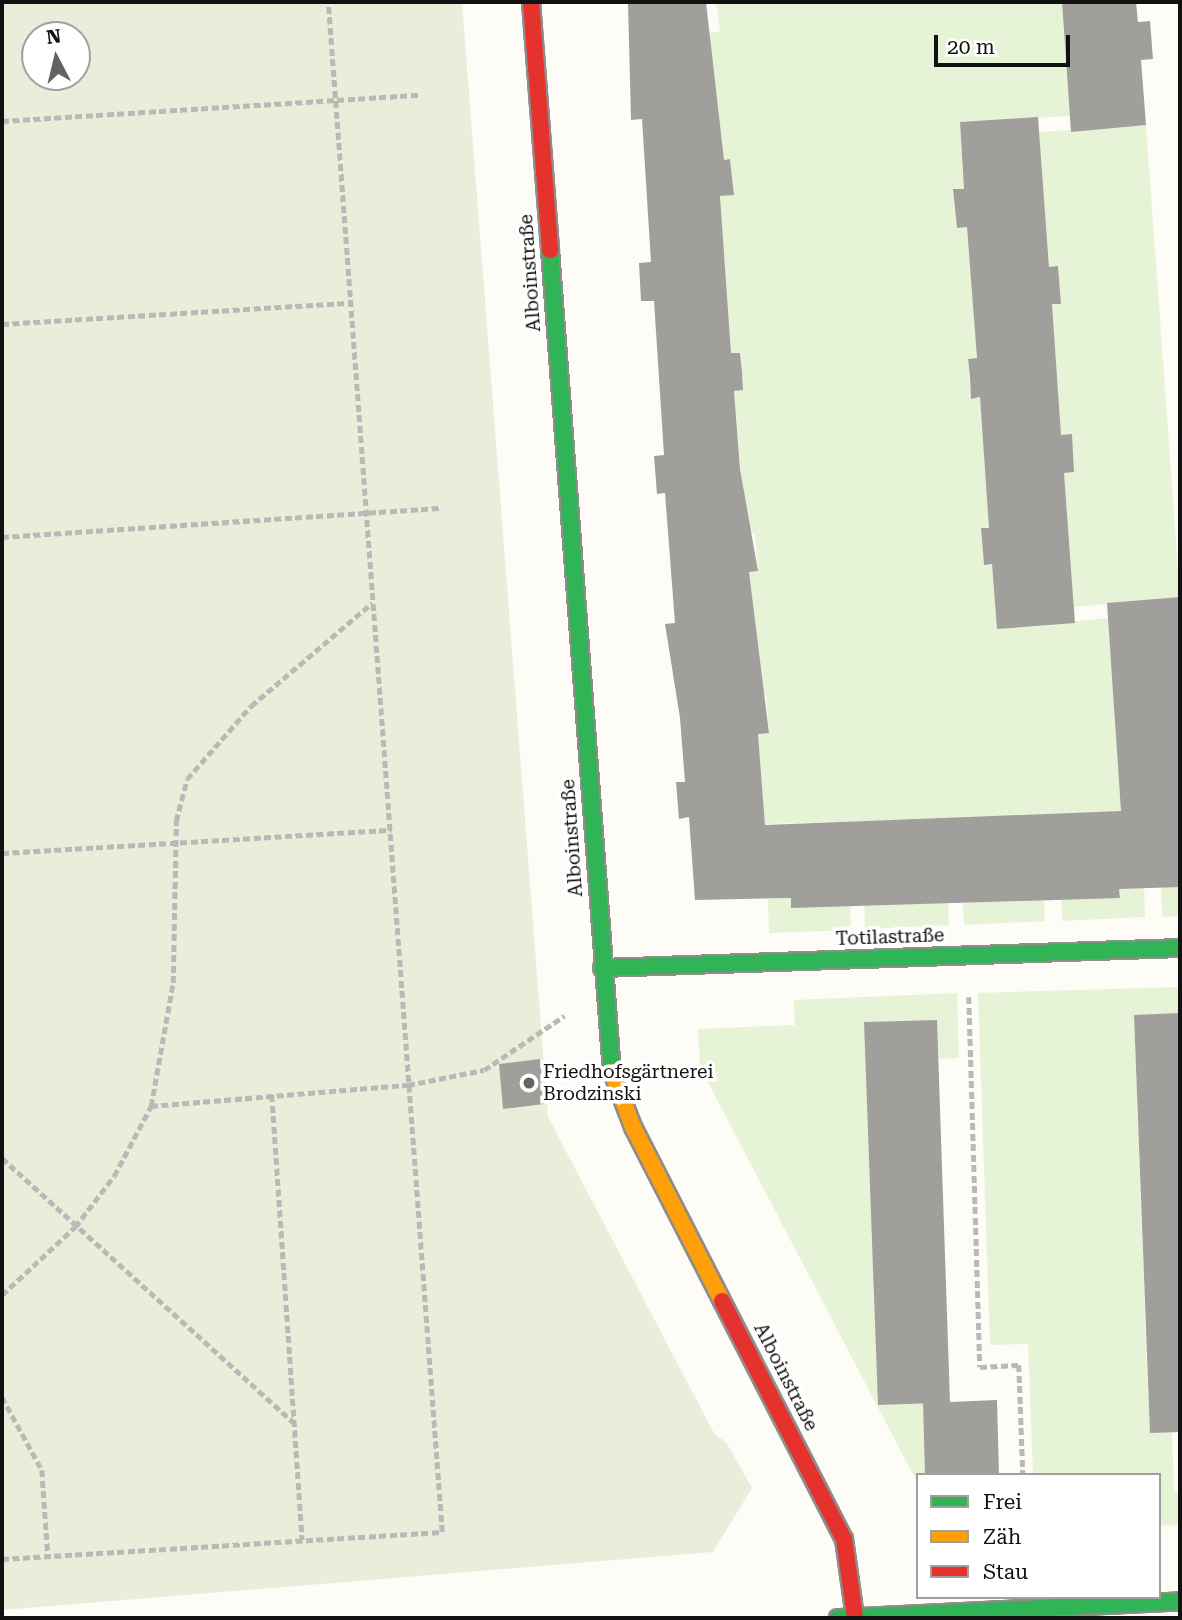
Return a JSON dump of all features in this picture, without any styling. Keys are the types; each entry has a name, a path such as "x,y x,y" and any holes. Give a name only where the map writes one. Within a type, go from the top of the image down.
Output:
{"street":[{"name":"Alboinstraße","path":"531,2 612,1073 633,1127 844,1539 855,1617"},
{"name":"Totilastraße","path":"602,968 1180,948"},
{"path":"838,1618 1180,1601"}],"path":[{"path":"2,1559 442,1532 328,2"},
{"path":"2,121 419,95"},
{"path":"2,324 350,303"},
{"path":"2,537 439,508"},
{"path":"2,1295 75,1227 114,1176 151,1105 173,983 178,801 201,761 251,706 373,602"},
{"path":"2,853 391,830"},
{"path":"969,985 980,1367 1019,1365 1023,1473"},
{"path":"151,1105 408,1085 484,1070 569,1012 606,1009"},
{"path":"272,1094 302,1540"},
{"path":"2,1158 294,1423"},
{"path":"2,1397 42,1470 48,1556"}],"green space":[{"path":"2,2 462,2 548,1117 715,1435 726,1442 752,1488 713,1552 2,1610"},
{"path":"716,2 1062,2 1070,116 960,122 964,189 953,190 957,228 968,227 977,358 968,359 971,398 980,397 990,528 981,529 984,565 992,564 998,629 1108,618 1123,807 1117,815 765,824 758,734 769,732 766,695 756,695 749,572 758,571 755,533 746,533 734,391 743,390 741,354 731,353 720,196 734,194 730,159 722,160 708,33 720,31"},
{"path":"1146,125 1180,597 1074,607 1064,473 1074,471 1072,435 1061,435 1052,304 1061,303 1058,267 1049,267 1039,132"},
{"path":"1161,887 1180,887 1180,916 1162,917"},
{"path":"1119,888 1144,888 1145,917 1062,921 1061,890 1120,898"},
{"path":"1044,891 1045,921 964,925 962,893"},
{"path":"948,894 949,925 865,929 864,896"},
{"path":"850,896 851,930 769,933 768,899 791,898 792,907"},
{"path":"1180,987 1180,1013 1134,1016 1148,1396 1171,1396 1174,1492 1180,1492 1180,1525 1161,1526 1161,1473 1033,1473 1028,1344 990,1345 978,993"},
{"path":"957,993 959,1058 938,1059 936,1020 865,1022 923,1403 925,1473 916,1473 916,1480 700,1067 698,1029 795,1025 794,1000"}],"building":[{"path":"628,2 706,2 724,160 730,159 734,195 720,196 731,353 740,353 742,372 743,390 734,391 740,469 758,571 749,572 769,733 758,734 765,825 1121,811 1107,603 1180,597 1180,887 1119,889 1120,898 791,908 791,898 695,900 689,817 679,819 676,782 685,782 680,718 665,624 675,623 665,493 657,494 654,456 664,455 654,301 641,301 639,263 651,262 642,119 631,120"},
{"path":"1062,2 1136,2 1138,22 1150,21 1153,59 1141,60 1146,125 1071,132"},
{"path":"1038,117 1049,267 1058,266 1061,304 1052,304 1061,435 1072,434 1074,472 1064,473 1075,623 997,629 992,564 984,565 981,528 989,528 980,397 971,399 968,359 977,358 967,227 957,228 953,189 964,189 960,122"},
{"path":"1180,1013 1180,1432 1150,1433 1134,1015"},
{"path":"937,1020 950,1402 997,1400 999,1473 925,1473 923,1403 878,1405 864,1022"},
{"path":"540,1059 544,1104 503,1109 499,1064"}],"traffic: fast":[{"path":"550,250 612,1072"},
{"path":"602,968 1180,948"},
{"path":"838,1618 1180,1601"}],"traffic: slow":[{"path":"612,1072 633,1127 722,1301"}],"traffic: jam":[{"path":"531,2 550,250"},
{"path":"722,1301 844,1539 855,1617"}],"place":[{"name":"Friedhofsgärtnerei Brodzinski","path":"529,1083"}]}
